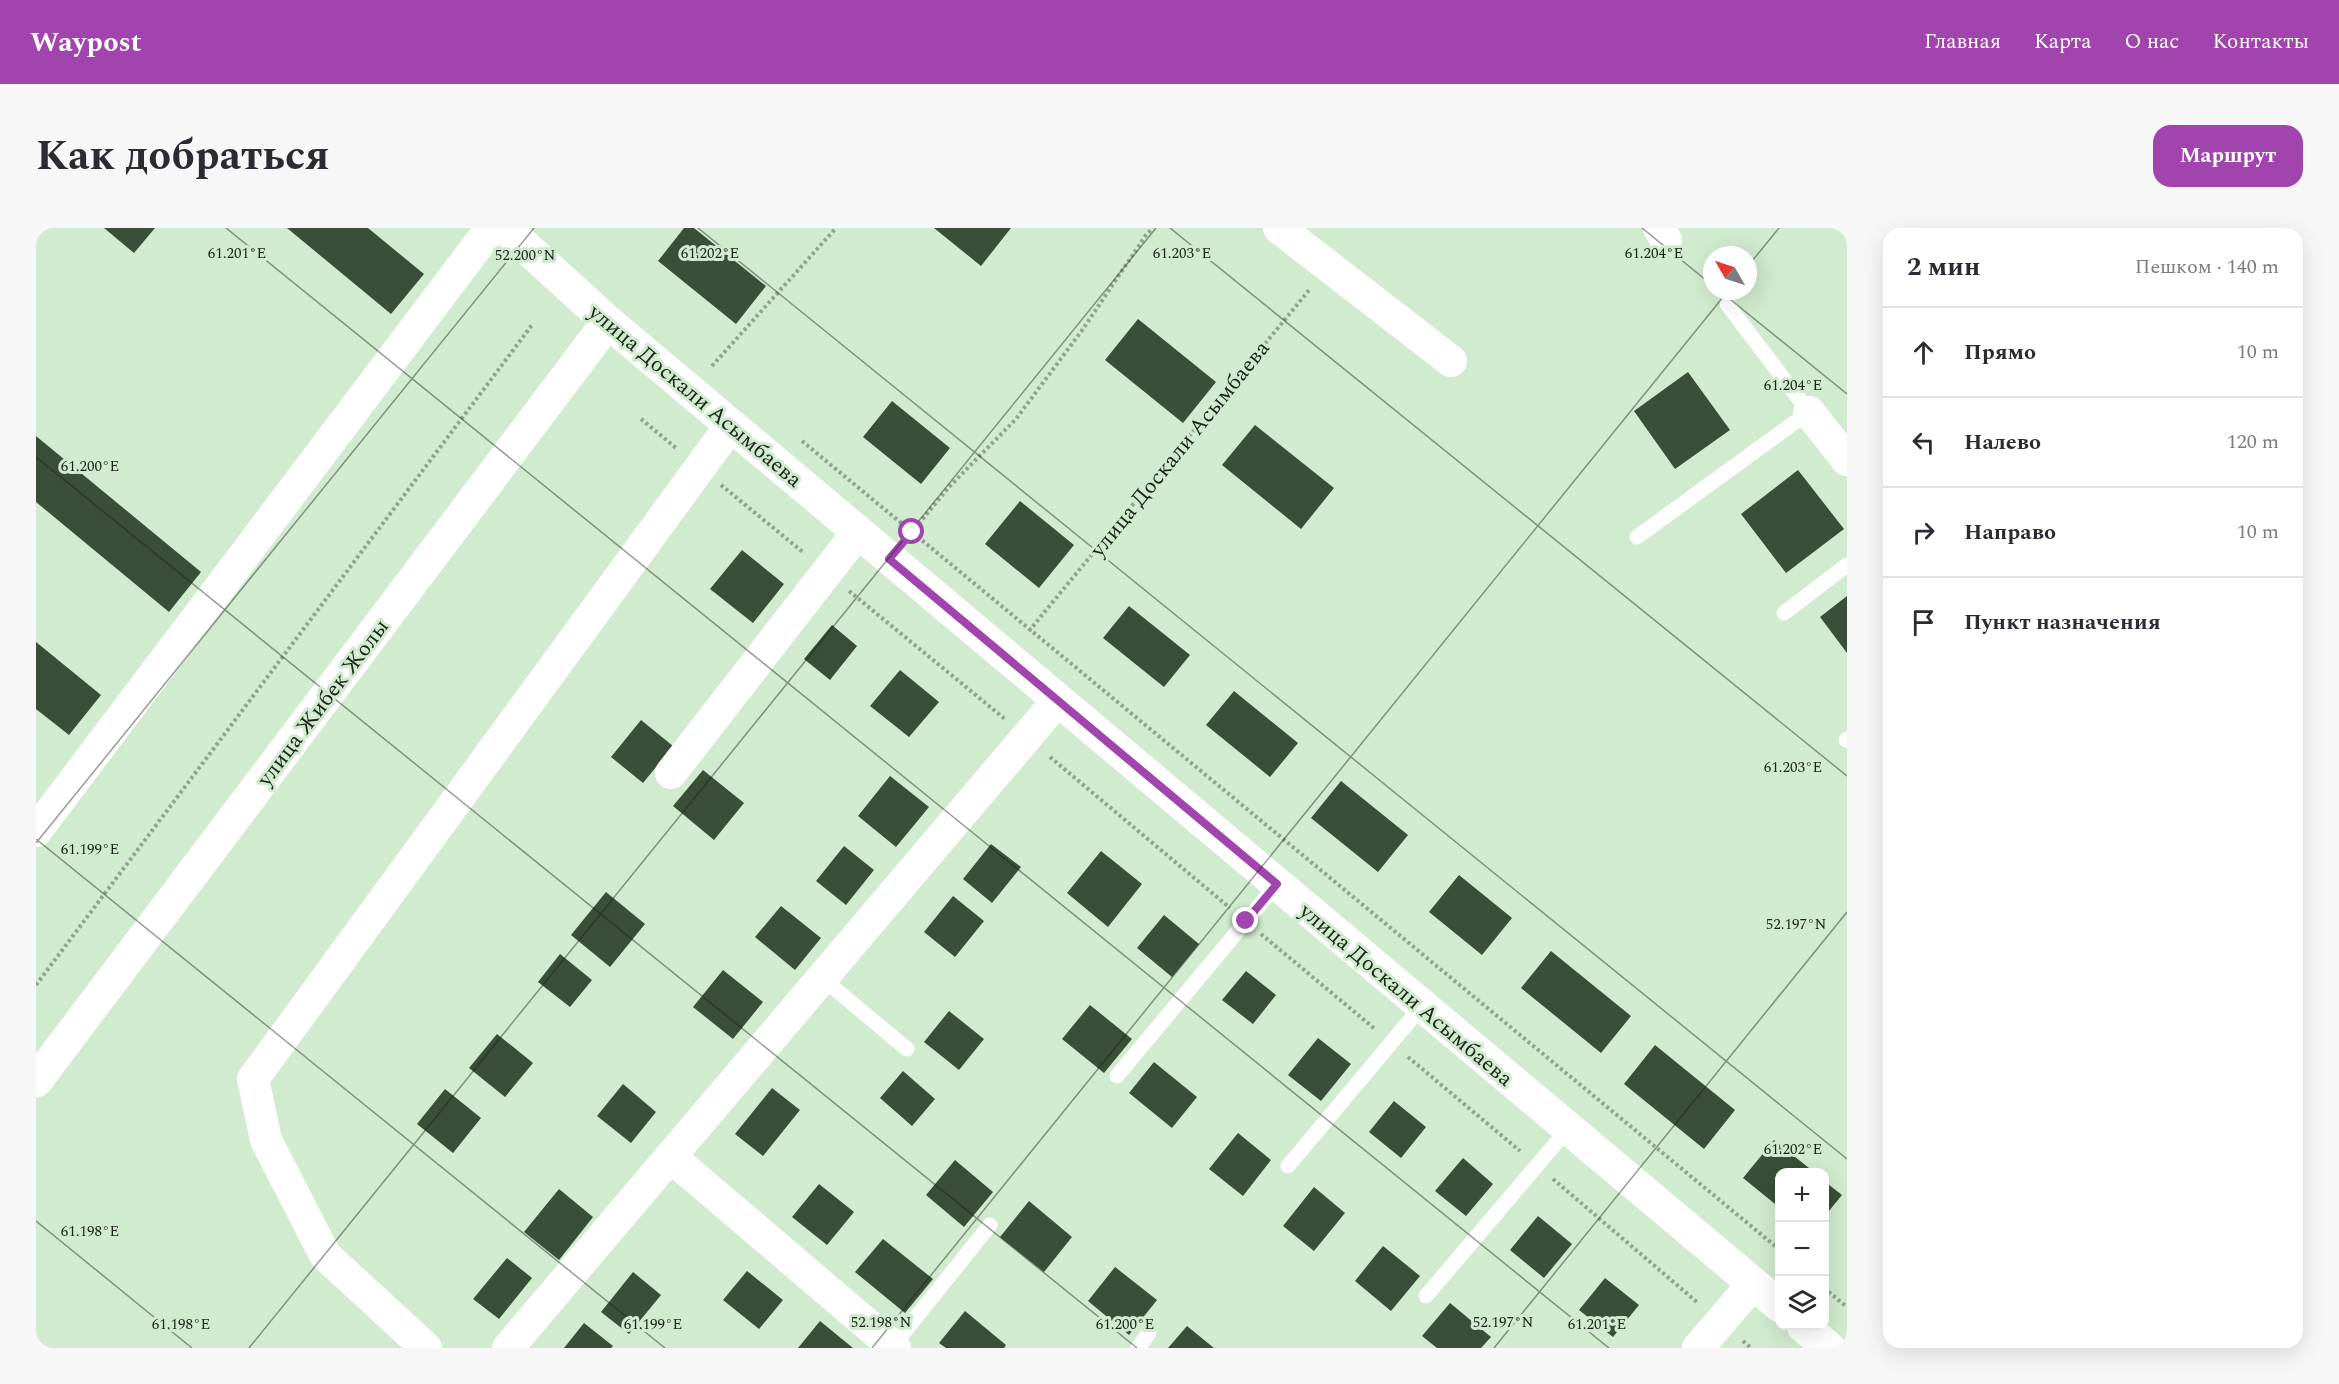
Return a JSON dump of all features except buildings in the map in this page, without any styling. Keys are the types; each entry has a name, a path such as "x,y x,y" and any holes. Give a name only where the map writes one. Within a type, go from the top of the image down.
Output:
{"street":[{"path":"36,831 491,228"},
{"name":"улица Доскали Асымбаева","path":"505,228 608,322 1775,1303"},
{"path":"1279,228 1451,361"},
{"name":"улица Жибек Жолы","path":"36,1081 608,322"},
{"path":"1809,412 1847,460"},
{"path":"426,1348 325,1255 266,1140 253,1079 731,425"},
{"path":"671,773 858,532"},
{"path":"508,1348 1058,700"},
{"path":"671,1157 894,1347"},
{"path":"1698,1348 1753,1284"},
{"path":"1808,1330 1829,1348"}],"lane":[{"path":"1637,537 1809,412 1727,304"},
{"path":"1784,614 1847,565"},
{"path":"1117,1076 1277,884"},
{"path":"822,978 907,1049"},
{"path":"1288,1166 1422,1006"},
{"path":"1426,1296 1568,1128"},
{"path":"894,1347 990,1224"},
{"path":"1138,1348 1149,1333"}],"path":[{"name":"улица Доскали Асымбаева","path":"712,366 836,228"},
{"path":"889,559 949,487 1016,419 1083,329 1153,228"},
{"name":"улица Доскали Асымбаева","path":"1008,658 1328,267"},
{"path":"36,985 532,325"},
{"path":"703,359 720,373"},
{"path":"641,419 1246,921 1751,1348"},
{"path":"793,434 1775,1247"},
{"path":"1829,1292 1847,1306"}],"route":[{"path":"912,532 889,559 1277,884 1246,921"}]}
